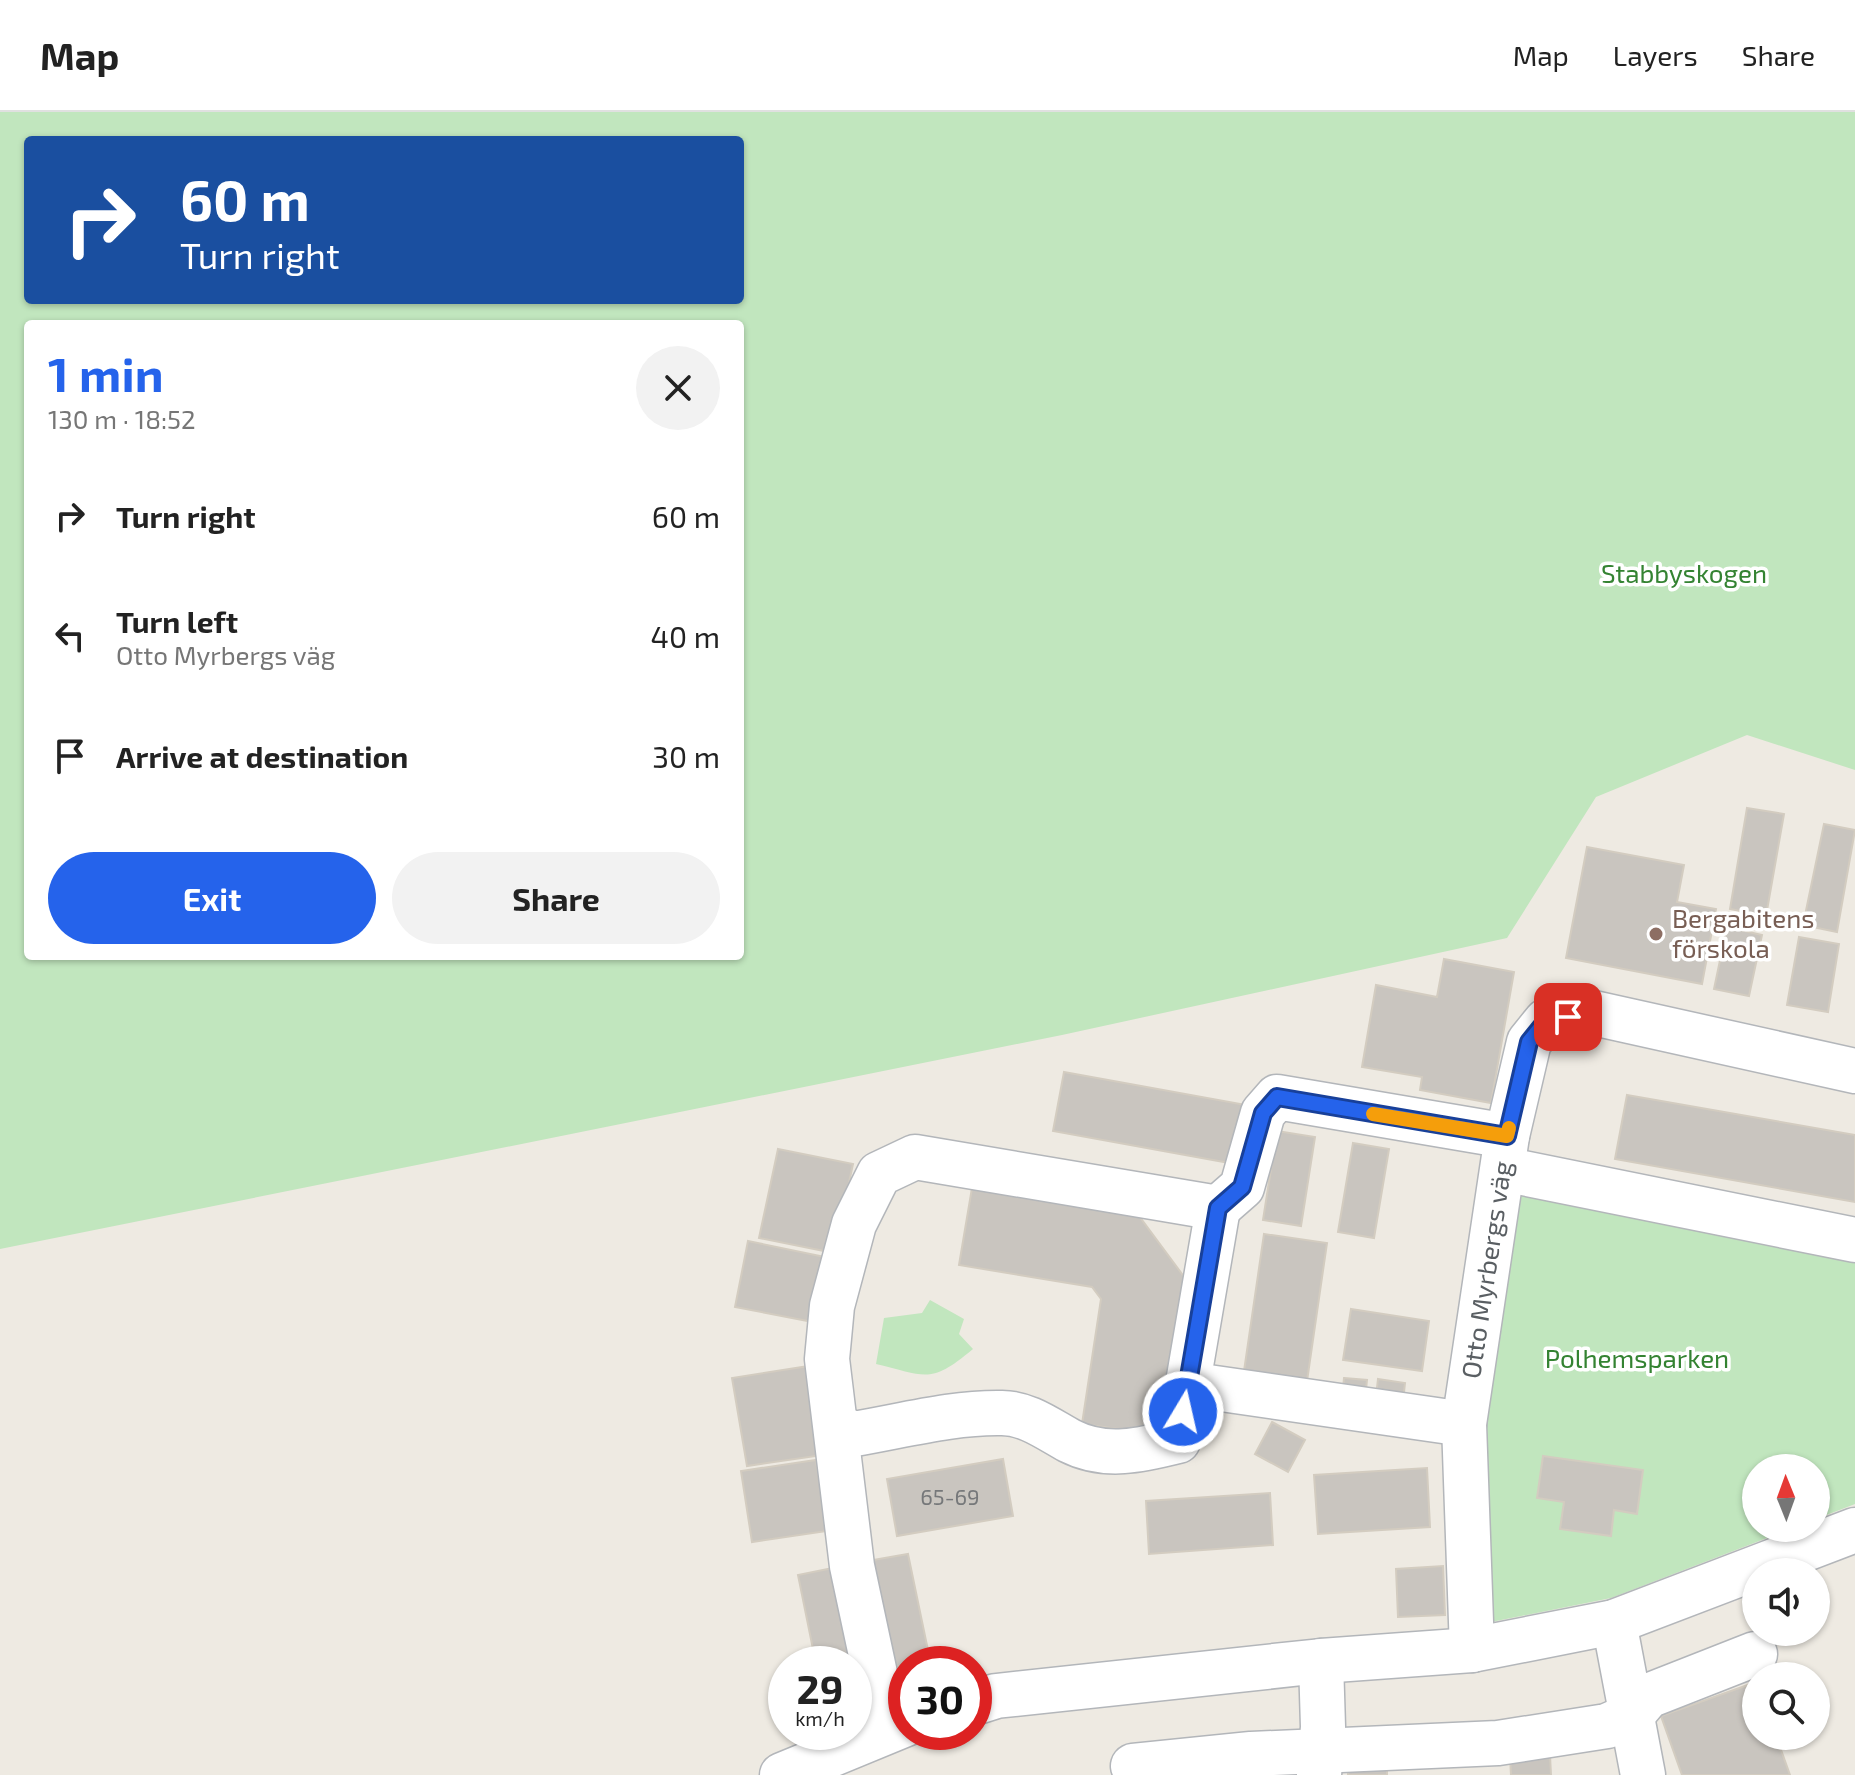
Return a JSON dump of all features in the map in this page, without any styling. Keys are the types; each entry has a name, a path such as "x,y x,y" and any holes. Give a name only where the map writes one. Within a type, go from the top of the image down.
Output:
{"street":[{"name":"Otto Myrbergs väg","path":"1472,1650 1464,1424 1505,1153 1529,1042 1546,1021 1589,1012 1855,1071"},
{"path":"838,1427 854,1434 1003,1413 1036,1421 1073,1443 1104,1452 1140,1450 1178,1441 1218,1208 1242,1187 1263,1113 1277,1097 1855,1240"},
{"path":"888,1698 852,1566 838,1427 827,1359 832,1306 854,1224 879,1174 915,1157 1218,1208"},
{"path":"1187,1384 1464,1424"},
{"path":"992,1697 1321,1661 1472,1650 1614,1622 1855,1530"},
{"path":"1614,1622 1643,1775"},
{"path":"1133,1766 1496,1759 1607,1726 1632,1715 1648,1696 1755,1654"},
{"path":"1320,1763 1321,1661"},
{"path":"782,1775 888,1730"}],"green space":[{"name":"Stabbyskogen","path":"0,112 1855,112 1855,770 1747,735 1596,797 1507,938 1062,1035 0,1249"},
{"name":"Polhemsparken","path":"1503,1169 1855,1238 1855,1504 1830,1514 1830,1454 1742,1454 1742,1542 1757,1542 1611,1598 1471,1626"},
{"path":"930,1300 964,1319 959,1334 973,1349 937,1373 918,1374 876,1364 884,1318 922,1313"}],"building":[{"path":"1747,808 1784,814 1766,916 1730,909"},
{"path":"1824,824 1855,830 1837,932 1803,925"},
{"path":"1587,847 1684,865 1677,902 1716,909 1702,984 1566,958"},
{"path":"1727,927 1762,935 1749,996 1714,989"},
{"path":"1799,937 1839,944 1828,1012 1787,1005"},
{"path":"1444,959 1514,972 1491,1103 1420,1090 1422,1077 1362,1067 1376,985 1437,997"},
{"path":"1064,1072 1246,1105 1235,1164 1053,1131"},
{"path":"1627,1095 1855,1135 1855,1202 1615,1159"},
{"path":"1277,1131 1315,1137 1301,1226 1263,1220"},
{"path":"1353,1143 1389,1149 1374,1238 1338,1232"},
{"path":"778,1149 853,1164 834,1253 759,1238"},
{"path":"972,1188 1139,1216 1185,1278 1161,1435 1082,1424 1101,1299 1092,1287 959,1265"},
{"path":"1264,1234 1327,1243 1306,1388 1243,1378"},
{"path":"748,1241 825,1257 813,1322 735,1307"},
{"path":"1351,1309 1429,1321 1422,1371 1343,1360"},
{"path":"809,1366 823,1455 747,1466 732,1378"},
{"path":"1344,1378 1367,1380 1365,1400 1342,1398"},
{"path":"1378,1379 1405,1383 1403,1401 1376,1397"},
{"path":"1272,1422 1305,1440 1288,1472 1255,1454"},
{"path":"1543,1456 1643,1470 1637,1514 1614,1510 1611,1536 1560,1529 1564,1502 1537,1498"},
{"path":"1003,1459 1013,1516 897,1536 887,1479"},
{"path":"816,1460 827,1531 752,1542 741,1471"},
{"path":"1427,1468 1430,1527 1318,1534 1314,1475"},
{"path":"1270,1493 1273,1545 1149,1554 1146,1501"},
{"path":"908,1554 927,1646 890,1646 873,1560"},
{"path":"1443,1566 1445,1615 1398,1617 1396,1569"},
{"path":"833,1568 849,1646 812,1646 798,1575"},
{"path":"1742,1687 1742,1750 1781,1750 1790,1775 1682,1775 1661,1716"},
{"path":"1550,1755 1551,1775 1511,1775 1510,1757"},
{"path":"1387,1765 1387,1775 1348,1775 1348,1767"}],"slow traffic":[{"path":"1373,1114 1507,1136 1509,1128"}],"place":[{"name":"Bergabitens förskola","path":"1656,934"}],"route":[{"path":"1183,1412 1218,1208 1242,1187 1263,1113 1277,1097 1507,1136 1529,1042 1546,1021 1568,1017"}]}
